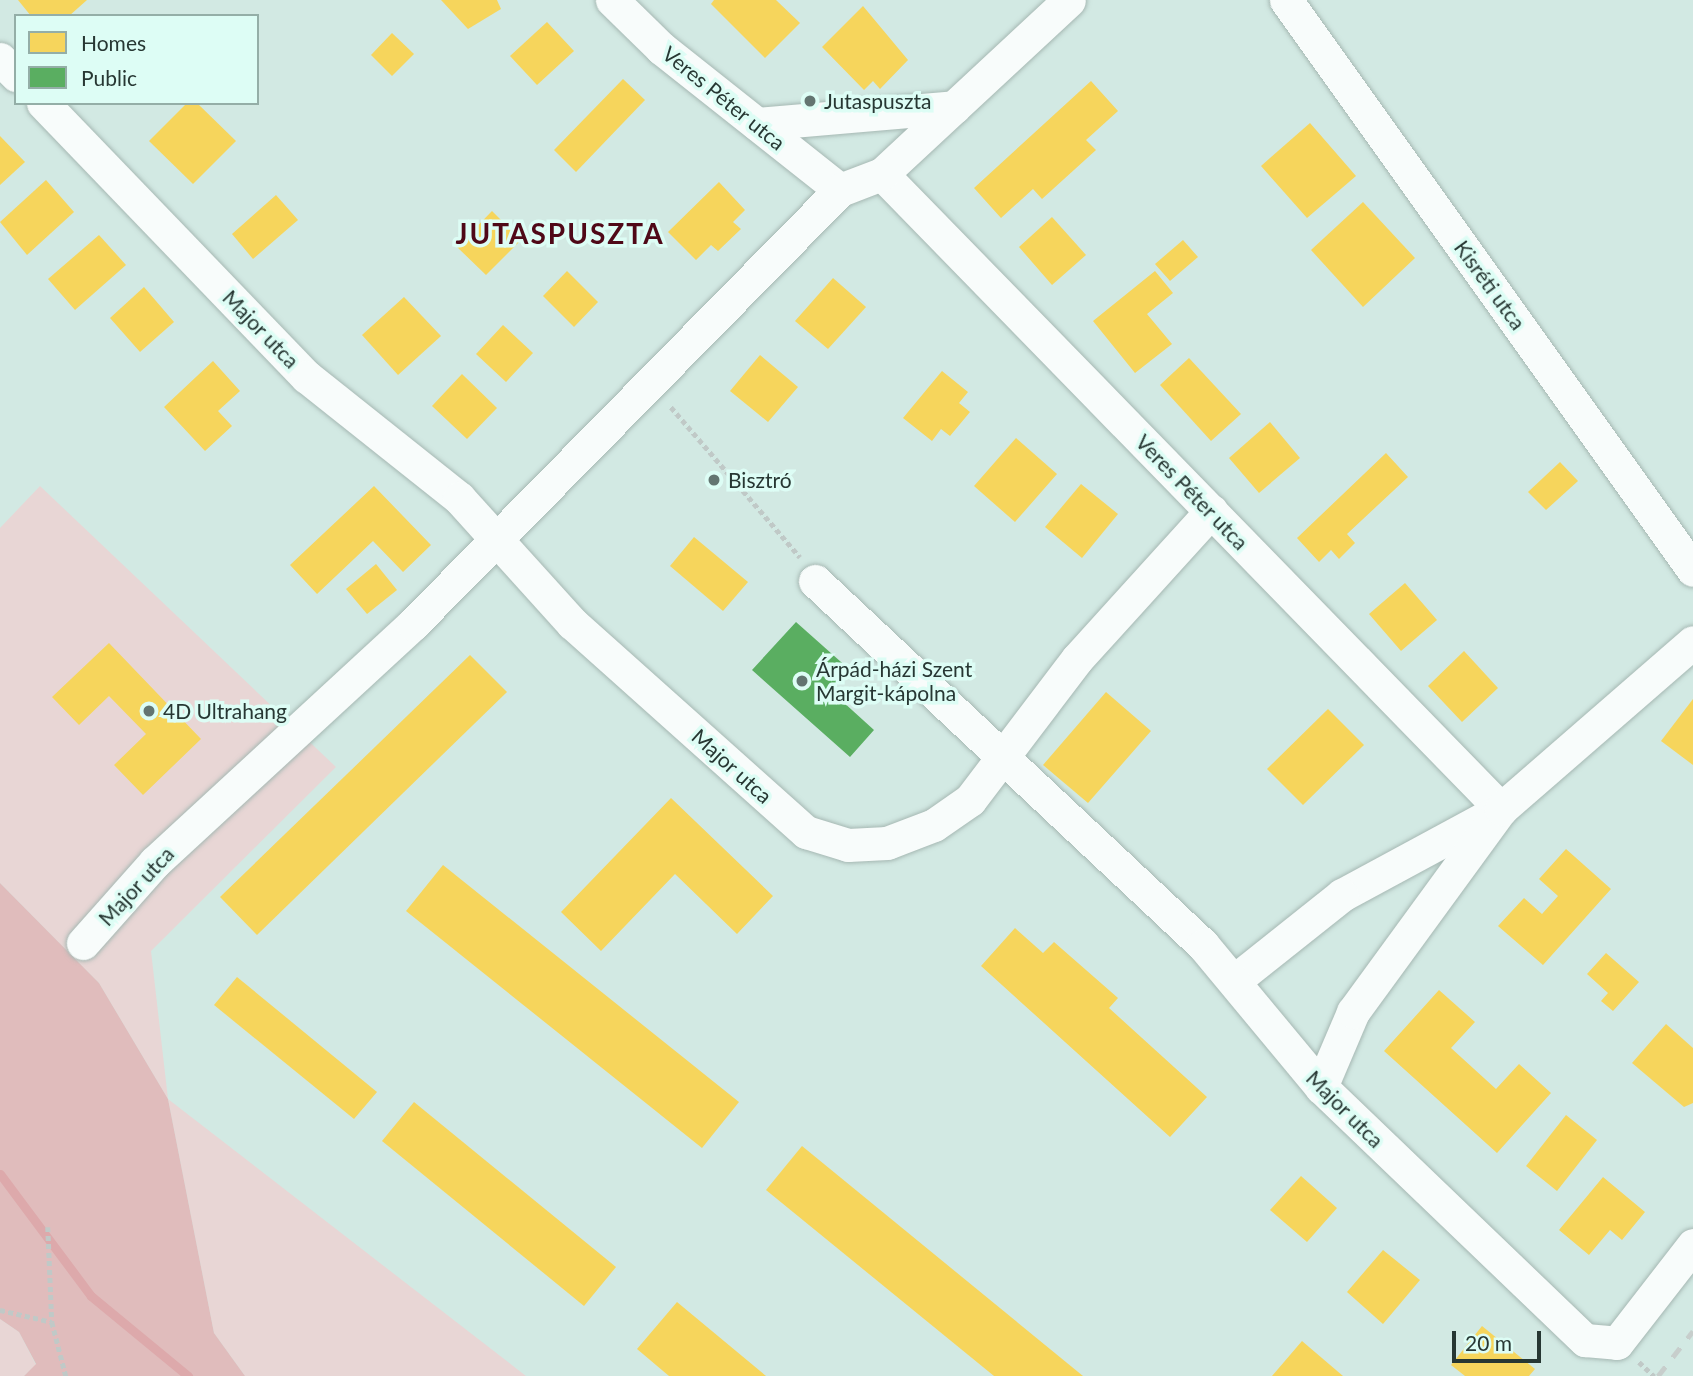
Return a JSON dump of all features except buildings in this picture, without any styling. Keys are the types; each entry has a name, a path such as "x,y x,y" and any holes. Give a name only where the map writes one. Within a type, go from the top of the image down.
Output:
{"street":[{"name":"Veres Péter utca","path":"612,0 757,124 840,190"},
{"path":"492,540 646,381 840,190 882,174 1069,0"},
{"name":"Kisréti utca","path":"1286,0 1693,569"},
{"path":"0,59 14,73"},
{"name":"Major utca","path":"45,105 307,377 459,498 492,540 572,623 806,832 848,845 887,843 934,825 970,800 1005,759"},
{"path":"757,124 954,107"},
{"name":"Veres Péter utca","path":"882,174 1501,809"},
{"path":"1005,759 1077,659 1210,511"},
{"name":"Major utca","path":"83,943 155,862 403,634 492,540"},
{"name":"Major utca","path":"815,581 1235,980 1273,1035 1321,1087 1585,1340 1617,1343 1693,1245"},
{"path":"1235,980 1342,895 1501,809 1693,642"},
{"path":"1321,1087 1353,1012 1501,809"}],"path":[{"path":"646,381 754,496 815,581"},
{"path":"48,1227 52,1322 66,1376"},
{"path":"0,1310 52,1322"}],"shaded area":[{"path":"40,486 336,767 151,951 168,1099 99,983 0,883 0,528"},
{"path":"0,883 99,983 168,1099 214,1333 245,1376 24,1376 36,1364 19,1332 0,1319"},
{"path":"168,1099 526,1376 245,1376 214,1333"},
{"path":"0,1319 19,1332 36,1365 24,1376 0,1376"}],"waterway":[{"path":"0,1174 91,1296 188,1376"}],"railway":[{"path":"1658,1376 1693,1331"}],"place":[{"name":"Jutaspuszta","path":"810,101"},
{"name":"Bisztró","path":"714,480"},
{"name":"Árpád-házi Szent Margit-kápolna","path":"802,681"},
{"name":"4D Ultrahang","path":"149,711"}],"district":[{"name":"JUTASPUSZTA","path":"560,233"}]}
